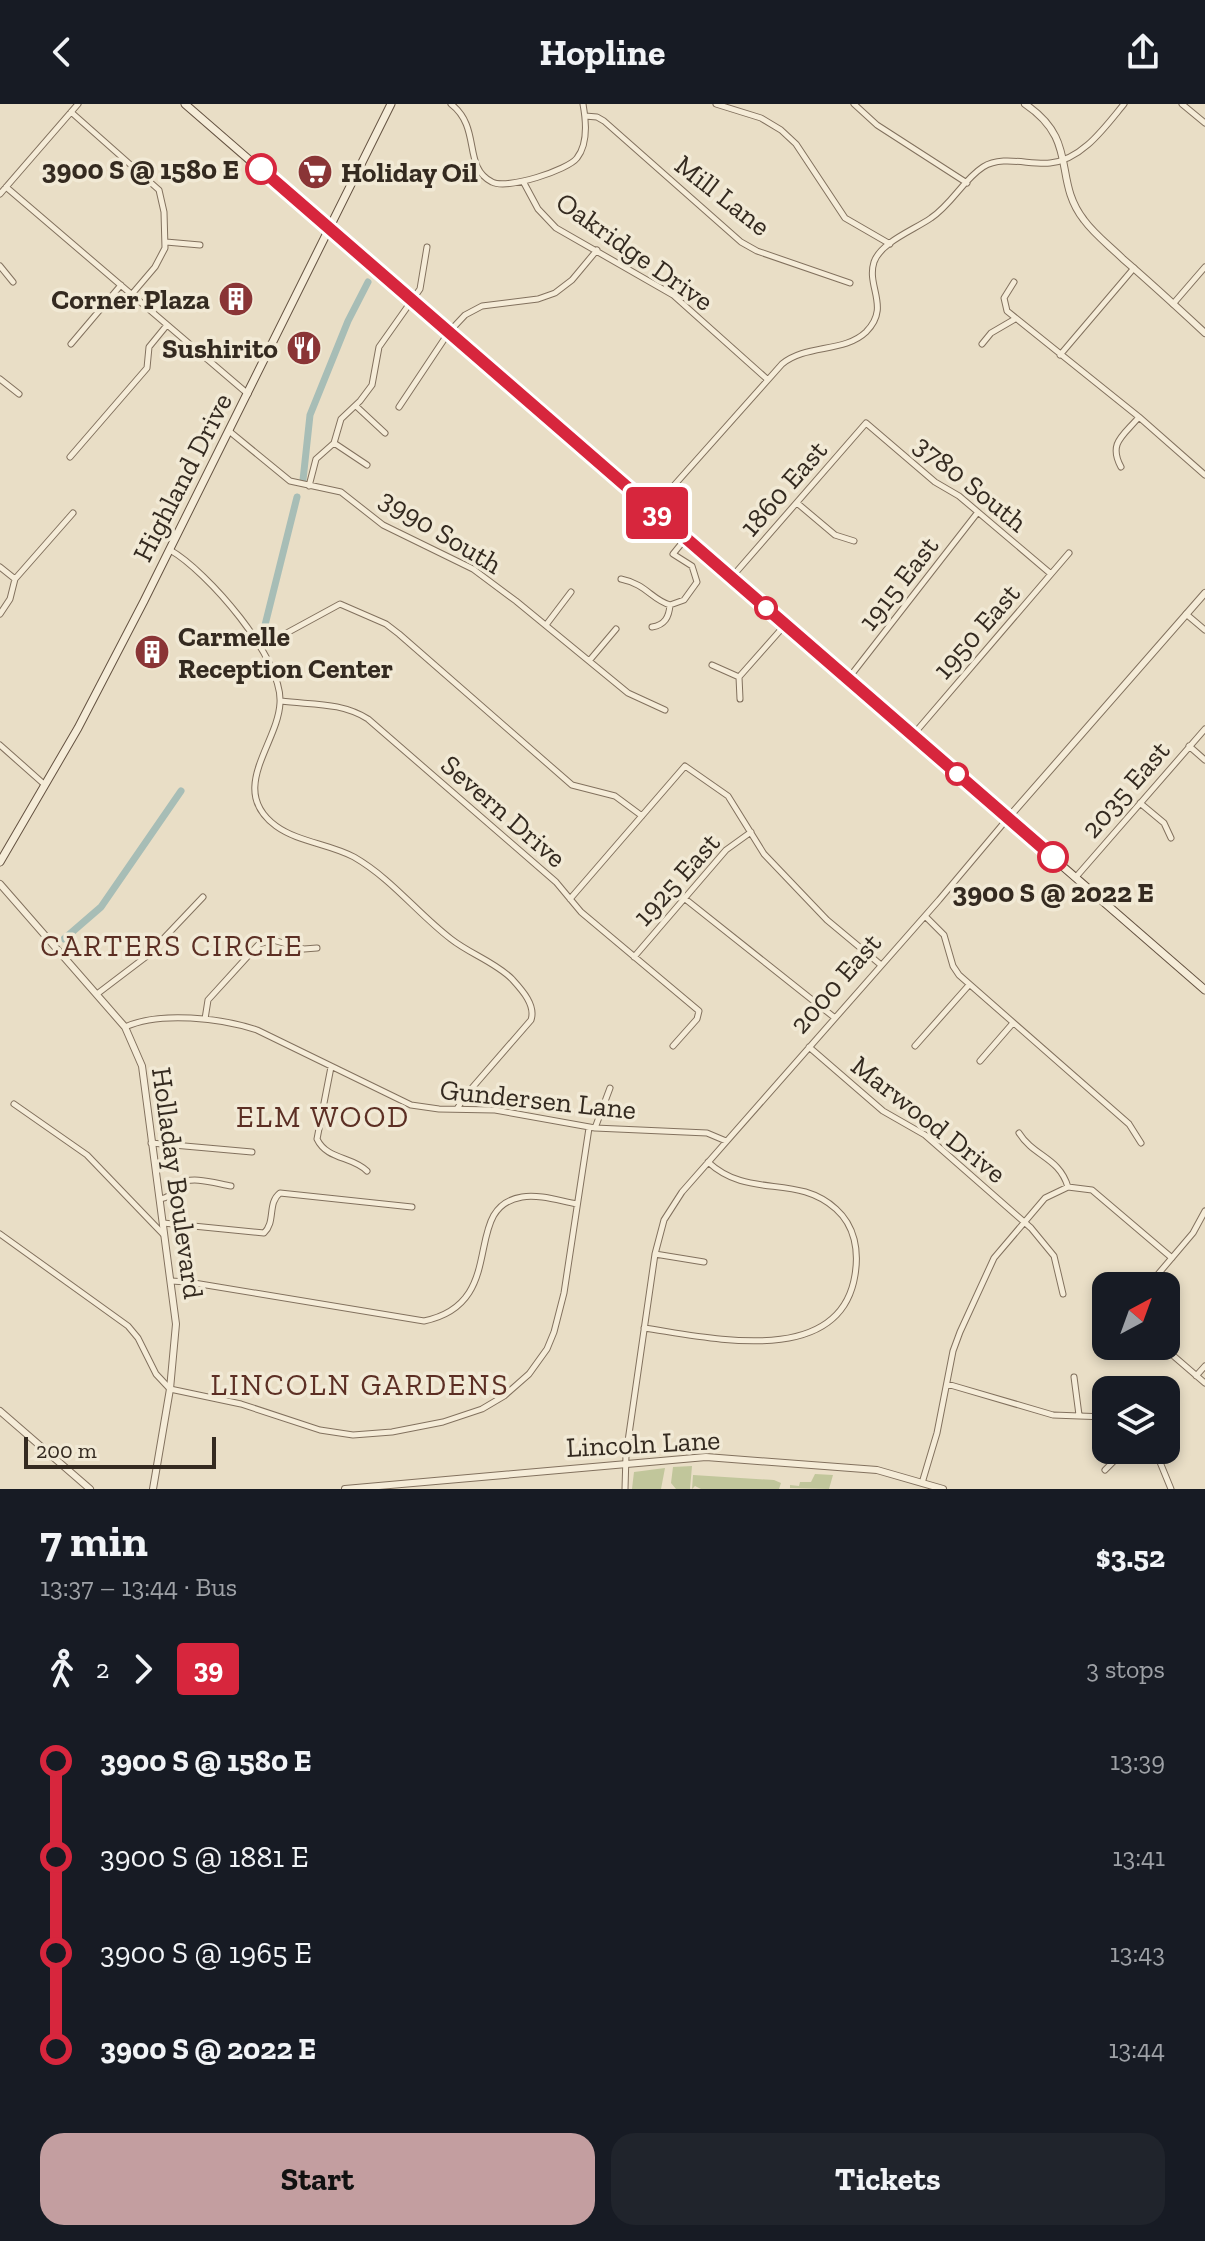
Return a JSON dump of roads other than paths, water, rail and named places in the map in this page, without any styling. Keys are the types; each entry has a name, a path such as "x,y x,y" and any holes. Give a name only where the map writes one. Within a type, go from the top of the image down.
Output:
{"main road":[{"path":"185,104 1205,990"},
{"name":"Highland Drive","path":"0,862 45,785 170,550 391,104"}],"street":[{"path":"0,194 78,104"},
{"path":"451,104 467,120 473,156 483,175 492,183 524,183 575,161 582,147 583,104"},
{"path":"716,104 761,118 781,130 796,144 845,218 890,244"},
{"path":"854,104 877,125 967,183"},
{"path":"1025,104 1049,123 1059,141 1072,196 1081,216 1205,333"},
{"path":"653,509 782,364 794,355 849,342 866,332 878,308 873,266 880,252 939,213 984,166 995,162 1049,164 1065,160 1091,143 1124,104"},
{"path":"1182,104 1205,123"},
{"path":"71,112 159,190 166,242 159,261 132,294"},
{"name":"Mill Lane","path":"585,116 604,121 749,246 850,283"},
{"name":"Oakridge Drive","path":"524,183 546,219 556,228 673,295 767,379"},
{"path":"6,187 248,394"},
{"path":"166,242 200,245"},
{"path":"309,486 316,459 334,443 341,419 372,385 379,347 423,282 427,247"},
{"path":"399,407 449,332 474,309 489,304 538,299 555,293 572,280 597,250"},
{"path":"0,266 13,282"},
{"path":"1173,304 1205,267"},
{"path":"1060,355 1134,268"},
{"path":"1014,282 1007,290 1004,303 1007,311 1139,417 1205,475"},
{"path":"71,344 121,285"},
{"path":"982,344 991,333 1015,319"},
{"path":"70,457 147,368 149,347 167,325"},
{"path":"0,379 19,394"},
{"path":"356,406 385,433"},
{"path":"1121,467 1114,447 1139,417"},
{"name":"1860 East","path":"731,578 866,423"},
{"name":"3780 South","path":"866,423 1051,574"},
{"name":"3990 South","path":"229,431 290,481 329,488 347,496 383,525 473,569 635,697 665,710"},
{"path":"334,443 367,465"},
{"path":"797,503 835,535 854,541"},
{"name":"1915 East","path":"848,679 978,512"},
{"path":"0,614 10,599 15,579 73,513"},
{"path":"621,579 640,584 660,602 670,605 684,600 697,582 692,566 673,554 686,538"},
{"path":"170,550 209,581 261,647 279,690 281,701 255,776 256,795 265,816 293,835 353,857 392,883 443,933 509,976 529,1001 533,1015 531,1020 457,1109"},
{"name":"1950 East","path":"913,735 1069,553"},
{"path":"0,567 15,579"},
{"path":"546,625 571,592"},
{"name":"2000 East","path":"625,1489 655,1254 668,1211 1205,593"},
{"path":"261,647 340,604 370,617 399,634 572,785 615,796 642,816"},
{"path":"652,627 666,620 670,605"},
{"path":"1186,614 1205,630"},
{"path":"740,699 739,677 785,625"},
{"path":"589,661 616,629"},
{"path":"712,665 739,677"},
{"name":"Severn Drive","path":"281,701 336,705 368,719 556,882 581,912 699,1013 673,1046"},
{"name":"2035 East","path":"1076,877 1205,729"},
{"path":"0,745 45,785"},
{"path":"1189,746 1205,760"},
{"path":"570,899 685,766 728,796 764,854 819,911 881,965"},
{"path":"1140,803 1164,823 1171,838"},
{"name":"1925 East","path":"634,957 733,843 751,832"},
{"name":"Holladay Boulevard","path":"0,884 125,1027 142,1066 176,1324 170,1389 153,1489"},
{"path":"97,994 147,956 203,897"},
{"path":"684,898 835,1018"},
{"path":"925,916 944,935 953,966 969,985 1129,1124 1141,1143"},
{"path":"205,1019 208,1000 259,944 273,940 304,949 317,948"},
{"path":"915,1046 969,985"},
{"name":"Gundersen Lane","path":"125,1027 146,1020 205,1019 238,1023 411,1105 495,1110 592,1128 707,1133 726,1141"},
{"path":"980,1061 1013,1023"},
{"name":"Marwood Drive","path":"809,1047 879,1108 929,1139 1024,1222 1054,1256 1063,1294"},
{"path":"331,1067 317,1139 326,1152 357,1163 367,1171"},
{"path":"0,1234 128,1326 138,1338 156,1374 170,1389 241,1404 339,1434 373,1434 419,1428 482,1409 504,1396 529,1374 547,1349 560,1316 592,1128 610,1088"},
{"path":"14,1104 87,1155 165,1236"},
{"path":"1019,1133 1027,1144 1061,1169 1068,1187"},
{"path":"151,1143 252,1152"},
{"path":"644,1328 723,1340 765,1342 817,1328 830,1320 850,1296 857,1253 849,1226 838,1211 806,1191 742,1183 716,1170 708,1162"},
{"path":"160,1199 170,1196 180,1183 187,1180 231,1186"},
{"path":"922,1483 937,1433 957,1339 989,1267 1049,1195 1068,1187 1080,1187 1097,1193 1172,1258"},
{"path":"163,1223 264,1233 271,1223 273,1201 280,1193 412,1207"},
{"path":"171,1281 424,1321 450,1312 468,1297 480,1273 490,1222 504,1205 522,1197 577,1204"},
{"path":"1160,1272 1204,1220 1205,1211"},
{"path":"655,1254 704,1262"},
{"path":"1178,1360 1205,1383"},
{"path":"1196,1376 1205,1366"},
{"path":"1074,1377 1079,1416"},
{"path":"947,1384 1053,1415 1092,1416"},
{"path":"0,1411 90,1489"},
{"name":"Lincoln Lane","path":"345,1489 407,1486 626,1463 723,1458 870,1469 943,1489"},
{"path":"1105,1470 1111,1464"},
{"path":"1161,1464 1171,1489"}],"waterway":[{"path":"303,480 310,415 348,321 368,282"},
{"path":"264,629 297,497"},
{"path":"64,939 101,907 181,791"}],"place":[{"name":"3900 S @ 1580 E","path":"261,169"},
{"name":"Holiday Oil","path":"315,172"},
{"name":"Corner Plaza","path":"236,299"},
{"name":"Sushirito","path":"304,348"},
{"name":"Carmelle Reception Center","path":"152,652"},
{"name":"3900 S @ 2022 E","path":"1053,857"}],"district":[{"name":"CARTERS CIRCLE","path":"172,946"},
{"name":"ELM WOOD","path":"323,1117"},
{"name":"LINCOLN GARDENS","path":"360,1385"}]}
